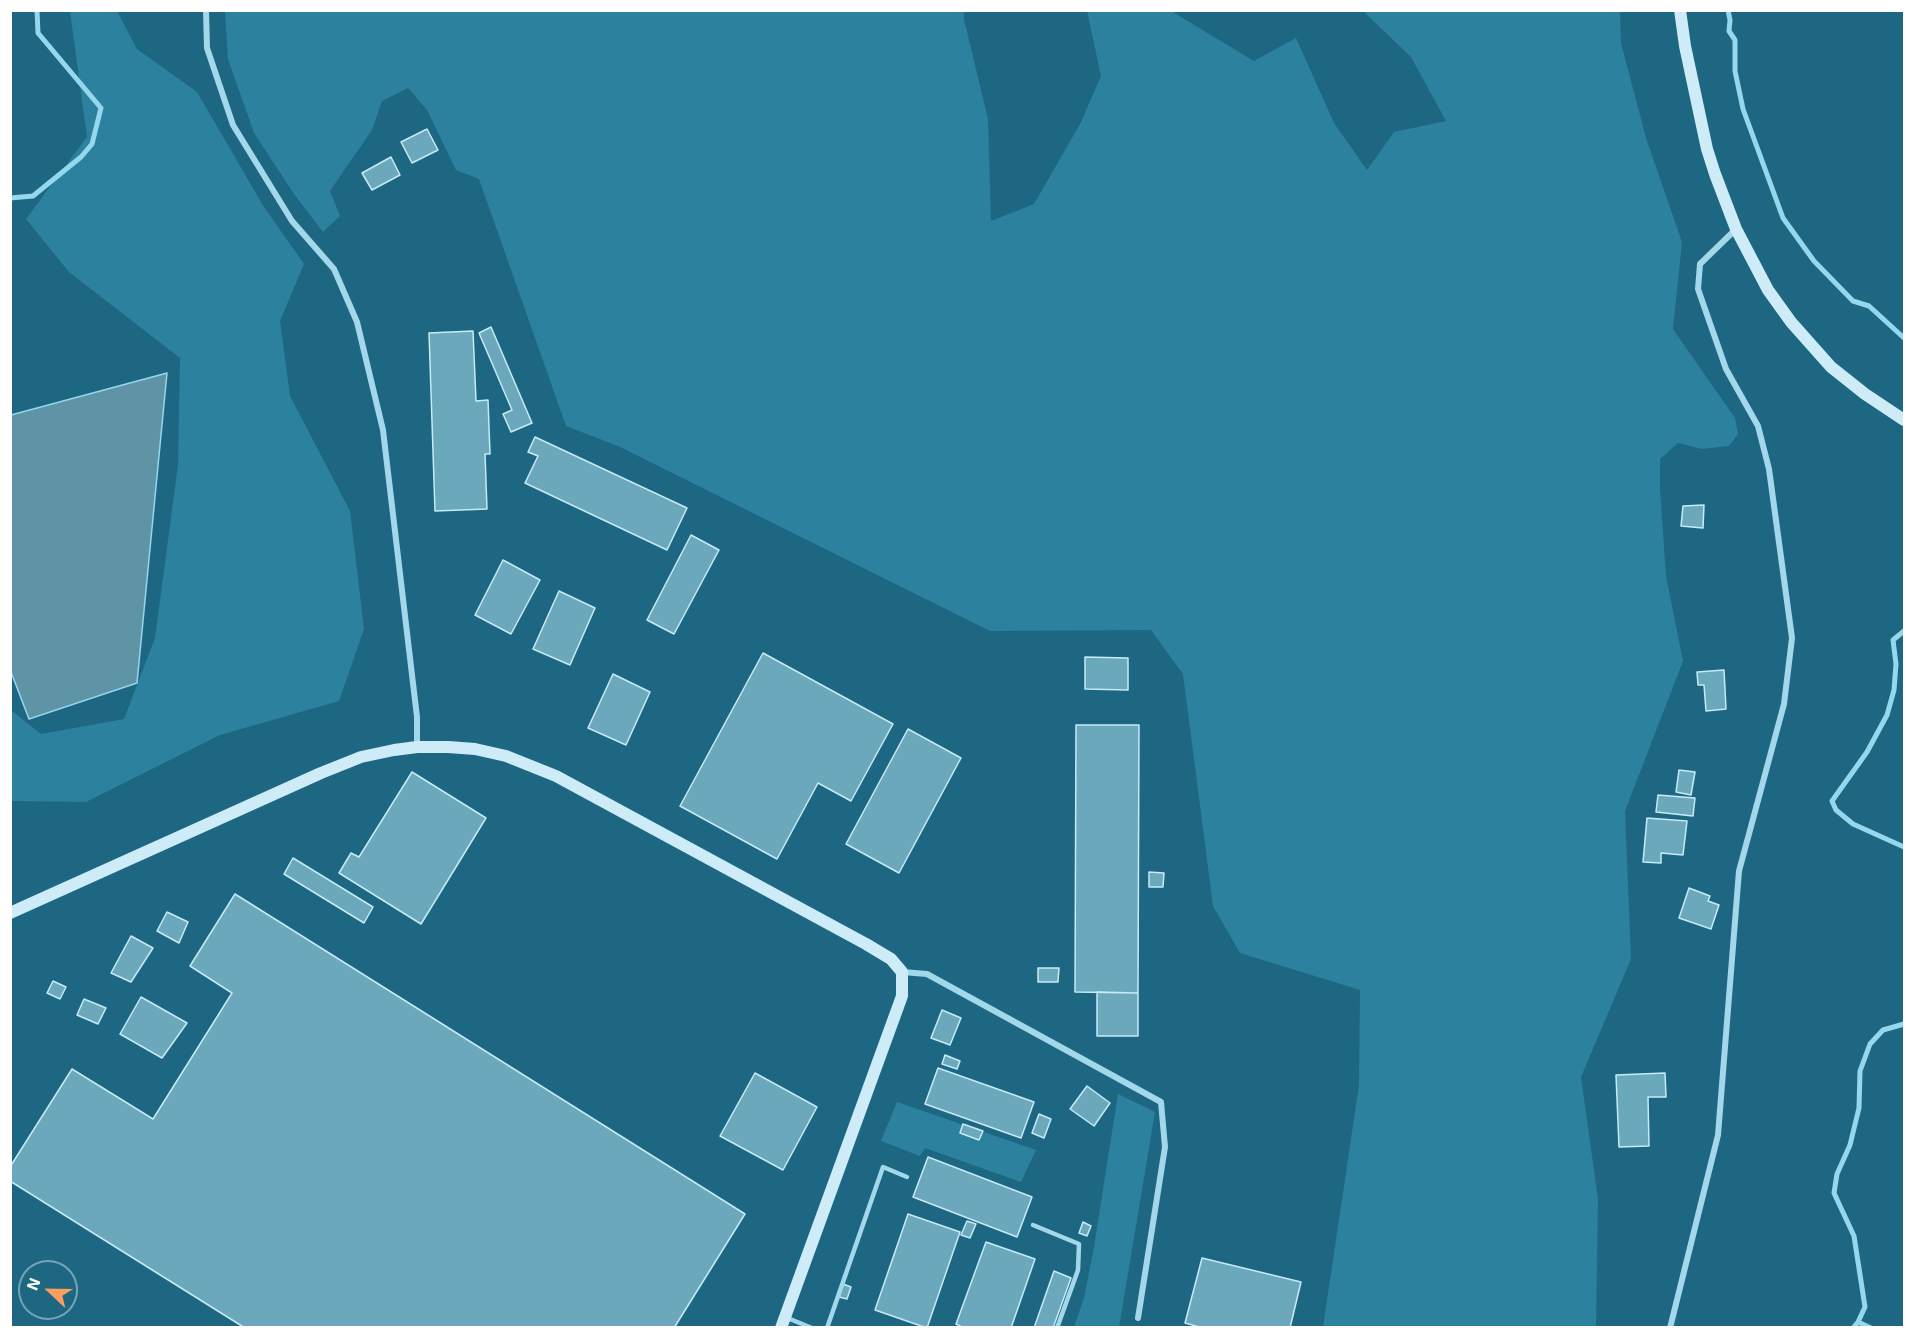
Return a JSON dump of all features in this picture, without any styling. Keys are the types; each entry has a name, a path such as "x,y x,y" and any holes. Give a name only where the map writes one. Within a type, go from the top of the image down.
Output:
{"street":[{"path":"206,10 207,48 233,125 292,221 334,269 357,322 383,430 417,717 417,747"},
{"path":"1680,10 1685,46 1707,149 1736,229 1768,290 1810,345 1831,366 1856,387 1905,420"},
{"path":"1670,1328 1718,1135 1739,871 1784,704 1792,638 1770,469 1758,426 1726,369 1698,289 1700,264 1736,229"},
{"path":"10,913 361,757 417,747 448,747 506,756 556,776 866,944 891,959 902,972 902,996 783,1322"},
{"path":"902,972 927,974 1161,1102 1165,1147 1138,1318"}],"lane":[{"path":"827,1328 883,1167 907,1176"},
{"path":"1033,1225 1079,1244 1078,1269 1057,1328"},
{"path":"783,1322 812,1328"}],"shaded area":[{"path":"227,10 964,11 988,119 991,221 1034,204 1080,124 1101,76 1087,11 1171,11 1254,61 1296,38 1334,123 1367,170 1394,132 1446,121 1411,57 1363,11 1620,11 1621,43 1646,138 1682,242 1673,329 1735,418 1738,434 1729,446 1702,449 1678,443 1660,459 1666,576 1683,661 1625,811 1631,959 1581,1077 1598,1199 1596,1327 1323,1327 1359,1085 1360,990 1240,953 1213,906 1183,674 1151,630 990,631 618,446 566,426 479,179 456,170 427,110 408,88 382,101 372,130 330,191 340,216 323,232 294,194 254,133 228,59 225,12"},
{"path":"70,11 117,11 137,49 197,92 264,207 304,264 280,321 290,396 350,511 364,629 339,701 220,735 86,802 11,801 11,710 41,734 124,719 155,638 178,465 180,358 69,272 26,219 87,137"},
{"path":"167,373 137,683 29,719 11,672 11,415"},
{"path":"1118,1094 1155,1112 1119,1327 1074,1327 1084,1298 1094,1247"},
{"path":"897,1102 1036,1150 1021,1182 925,1148 920,1156 881,1141"}],"building":[{"path":"427,129 438,150 412,163 401,142"},
{"path":"391,157 400,175 372,190 362,173"},
{"path":"491,327 532,423 511,432 503,414 512,410 479,333"},
{"path":"473,331 476,401 488,400 490,454 485,454 487,509 435,511 429,333"},
{"path":"535,437 687,508 667,550 525,483 538,456 528,452"},
{"path":"1704,505 1703,528 1681,526 1683,506"},
{"path":"691,535 719,550 674,634 647,620"},
{"path":"503,560 540,580 511,634 475,615"},
{"path":"559,591 595,608 570,665 533,649"},
{"path":"763,653 893,724 851,801 818,783 777,859 680,806"},
{"path":"1085,657 1128,658 1128,690 1085,689"},
{"path":"1724,670 1726,709 1706,711 1704,685 1698,685 1697,672"},
{"path":"613,674 650,692 626,745 588,728"},
{"path":"1076,725 1139,725 1138,993 1075,992"},
{"path":"908,729 961,758 899,873 846,844"},
{"path":"1679,770 1695,772 1691,795 1676,792"},
{"path":"412,772 486,818 421,924 339,873 351,853 359,857"},
{"path":"1658,795 1695,798 1693,816 1656,812"},
{"path":"1647,818 1687,821 1683,855 1661,853 1661,863 1643,862"},
{"path":"293,858 373,907 364,923 284,874"},
{"path":"1149,872 1164,873 1163,887 1149,887"},
{"path":"1689,888 1710,896 1708,901 1719,905 1711,929 1679,918"},
{"path":"235,894 745,1214 674,1328 245,1328 10,1181 10,1167 72,1069 153,1119 232,993 190,966"},
{"path":"167,912 188,922 179,943 157,931"},
{"path":"131,936 153,948 131,982 111,973"},
{"path":"1038,968 1059,968 1058,982 1038,982"},
{"path":"53,981 66,987 60,999 47,993"},
{"path":"1097,992 1138,993 1138,1036 1097,1036"},
{"path":"141,997 187,1023 162,1058 120,1034"},
{"path":"84,999 106,1008 98,1024 77,1015"},
{"path":"942,1010 961,1018 950,1045 931,1038"},
{"path":"945,1055 960,1061 957,1069 942,1064"},
{"path":"938,1068 1034,1102 1021,1138 925,1104"},
{"path":"755,1073 817,1107 783,1170 720,1136"},
{"path":"1665,1073 1666,1097 1648,1097 1649,1146 1619,1147 1616,1075"},
{"path":"1087,1086 1110,1103 1094,1126 1070,1109"},
{"path":"1039,1114 1051,1119 1044,1138 1032,1133"},
{"path":"963,1124 983,1131 979,1140 960,1133"},
{"path":"928,1157 1032,1197 1017,1237 913,1197"},
{"path":"908,1214 960,1232 927,1328 875,1310"},
{"path":"967,1221 976,1224 970,1238 961,1235"},
{"path":"1083,1222 1091,1226 1087,1236 1079,1233"},
{"path":"986,1242 1035,1259 1011,1328 964,1328 956,1324"},
{"path":"1202,1258 1301,1282 1290,1328 1203,1328 1185,1323"},
{"path":"1054,1271 1071,1278 1053,1328 1034,1328"},
{"path":"843,1284 851,1287 847,1299 839,1297"}],"waterway":[{"path":"10,198 33,196 81,157 92,144 101,108 38,33 37,10"},
{"path":"1728,10 1729,31 1735,40 1735,71 1743,109 1783,218 1814,261 1853,301 1869,306 1904,338"},
{"path":"1904,631 1893,640 1896,664 1894,690 1887,715 1867,752 1832,801 1836,810 1853,824 1904,847"},
{"path":"1853,1328 1865,1307 1854,1236 1834,1193 1837,1174 1850,1145 1859,1108 1860,1071 1870,1044 1883,1030 1904,1024"},
{"path":"1858,1322 1871,1328"}]}
